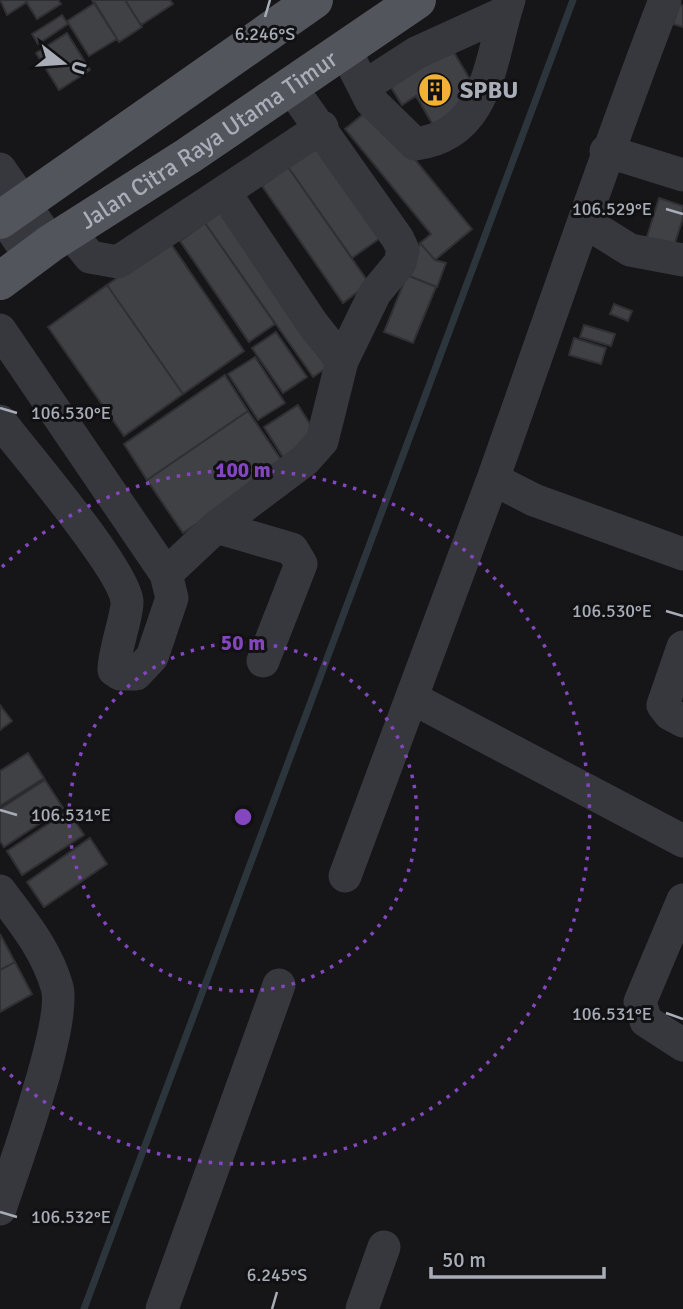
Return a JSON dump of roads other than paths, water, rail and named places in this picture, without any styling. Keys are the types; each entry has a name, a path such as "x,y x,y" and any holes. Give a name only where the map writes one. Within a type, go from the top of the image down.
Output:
{"main road":[{"name":"Jalan Citra Raya Utama Timur","path":"0,281 51,244 416,0"},
{"path":"7,214 301,9 333,56"}],"street":[{"path":"345,876 493,479 585,222 606,151 664,0"},
{"path":"365,86 416,53 506,6"},
{"path":"333,56 365,86 371,101 415,144 429,142 447,134 477,107 487,84 506,6"},
{"path":"166,574 216,527 305,460 322,441 342,361 375,293 400,264 403,250 322,127 290,86"},
{"path":"0,169 7,214 51,244 90,257 118,262 322,127"},
{"path":"606,151 683,175"},
{"path":"225,193 312,323 342,361"},
{"path":"585,222 630,250 683,260"},
{"path":"0,330 166,574 172,598 152,657 135,674 120,674 114,670 114,653 127,602 112,570 0,421"},
{"path":"493,479 534,500 683,554"},
{"path":"216,527 292,550 298,555 301,564 263,661"},
{"path":"683,647 663,705 670,714 683,721"},
{"path":"412,698 683,841"},
{"path":"0,891 42,947 58,990 53,1037 0,1209"},
{"path":"683,900 640,1002 646,1021 683,1045"},
{"path":"162,1309 279,985"},
{"path":"362,1309 384,1247"}],"waterway":[{"path":"84,1309 573,0"}],"place":[{"name":"SPBU","path":"435,90"}]}
